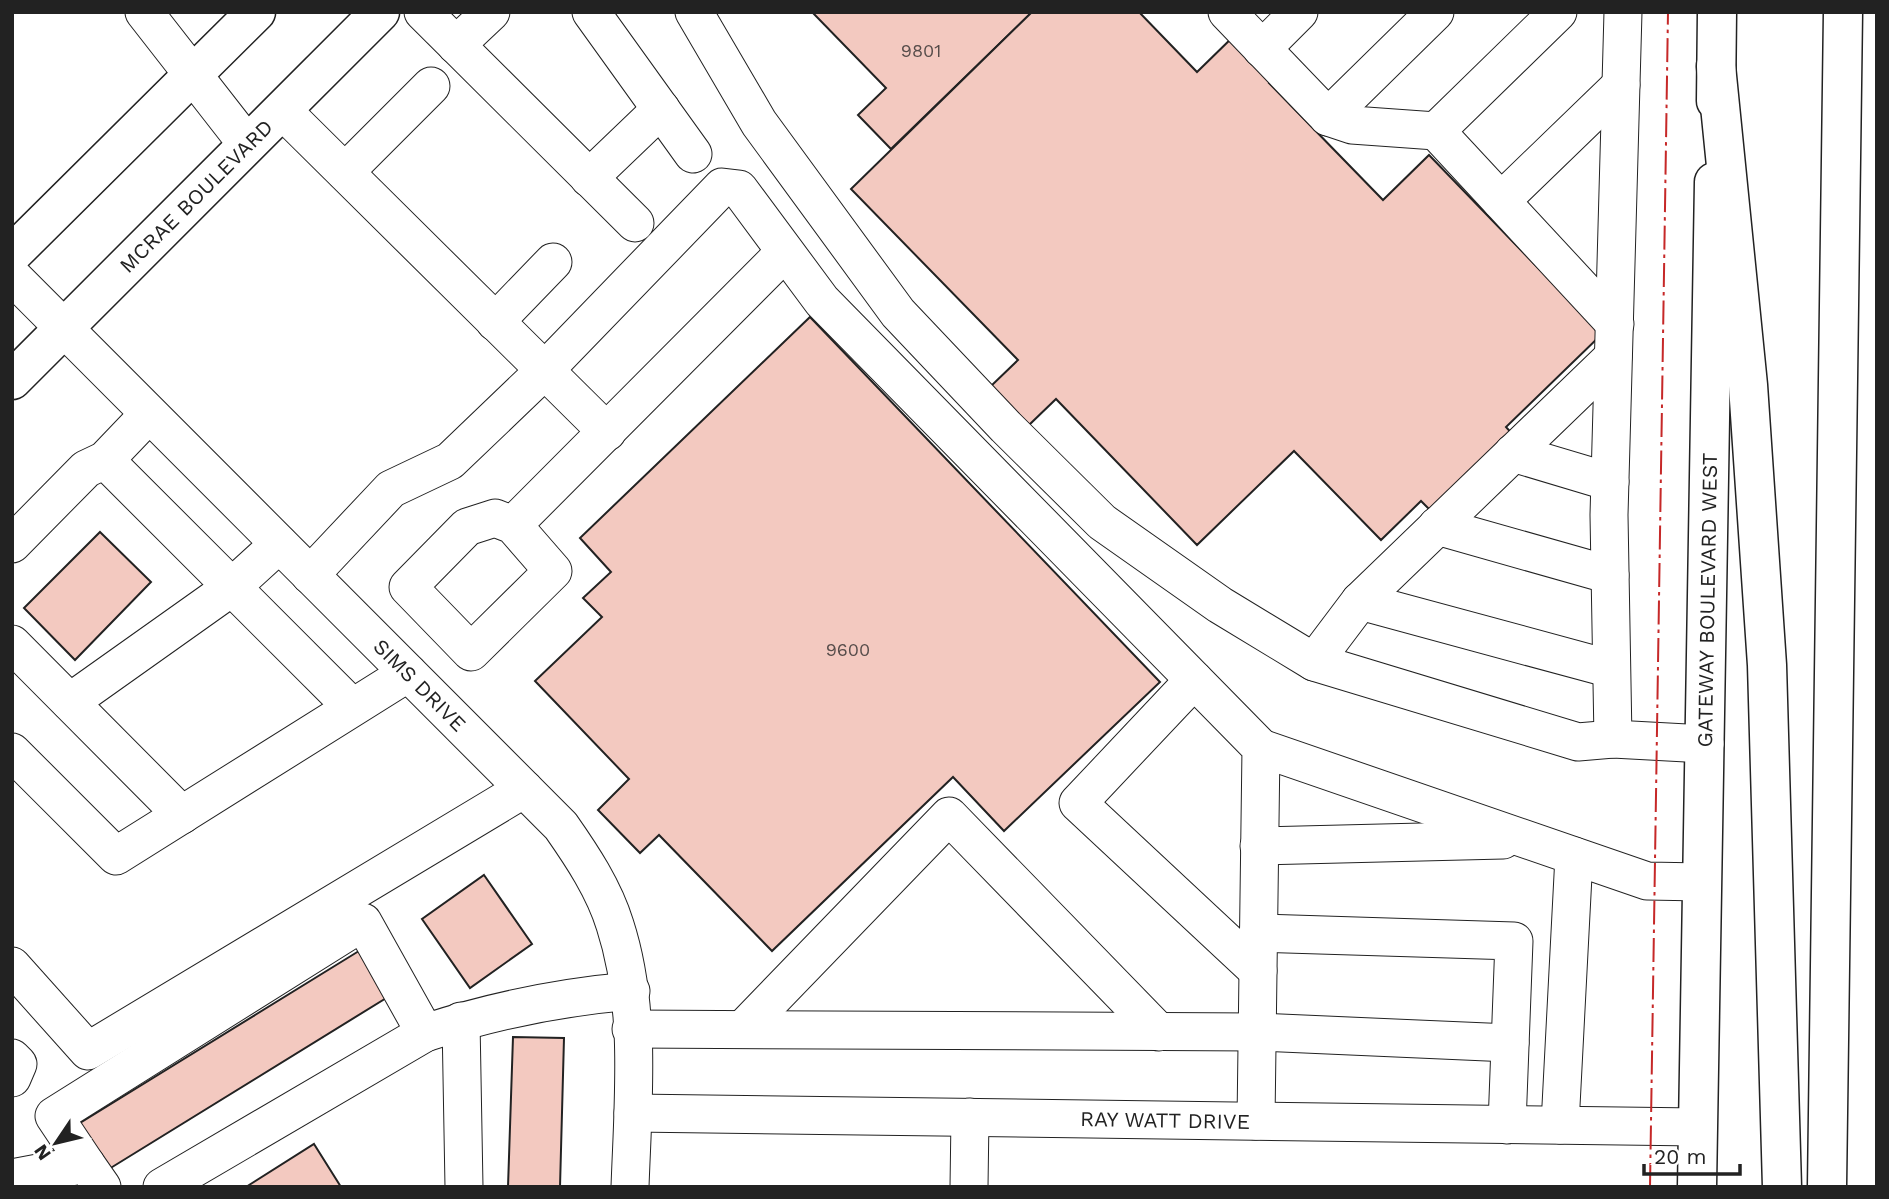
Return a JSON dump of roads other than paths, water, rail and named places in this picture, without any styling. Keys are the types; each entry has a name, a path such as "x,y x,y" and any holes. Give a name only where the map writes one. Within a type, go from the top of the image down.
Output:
{"main road":[{"path":"12,254 256,12"},
{"name":"MCRAE BOULEVARD","path":"12,380 380,12"},
{"name":"GATEWAY BOULEVARD WEST","path":"1697,1187 1717,12"},
{"path":"1827,1187 1843,12"},
{"path":"1716,66 1748,385 1767,665 1782,1187"}],"street":[{"path":"144,12 247,144"},
{"path":"424,12 635,223"},
{"path":"456,45 491,12"},
{"path":"591,12 694,154"},
{"path":"694,12 759,123 898,313 1006,427 1102,522 1220,605 1314,662 1578,742 1613,739 1705,744"},
{"path":"1227,12 1328,117 1352,125 1436,131 1500,201 1614,340"},
{"path":"1262,49 1299,12"},
{"path":"1328,117 1435,12"},
{"path":"1436,131 1558,12"},
{"path":"1613,739 1610,482 1623,12"},
{"path":"1500,201 1621,85"},
{"path":"345,172 431,86"},
{"path":"589,178 661,109"},
{"path":"282,110 607,432"},
{"path":"310,575 391,489 450,461 544,371 722,187 739,189 822,301 1261,748 1647,881 1702,882"},
{"path":"513,525 785,252"},
{"path":"495,322 553,262"},
{"name":"SIMS DRIVE","path":"12,276 561,826 597,885 615,924 631,991 633,1113 630,1187"},
{"path":"1314,662 1360,601 1513,453 1614,340"},
{"path":"12,544 86,469 105,460 149,414"},
{"path":"1513,453 1610,482"},
{"path":"105,460 352,707"},
{"path":"1437,526 1610,575"},
{"path":"70,702 232,587 279,544"},
{"path":"1360,601 1611,669"},
{"path":"12,644 182,815"},
{"path":"12,752 116,856 408,673"},
{"path":"1194,680 1078,803 1258,971"},
{"path":"1256,1121 1261,748"},
{"path":"12,967 88,1051 524,789"},
{"path":"743,1029 949,816 1159,1031"},
{"path":"1259,846 1528,840"},
{"path":"1560,1125 1574,856"},
{"path":"94,1175 54,1116 363,922 425,1033"},
{"path":"1258,933 1570,941"},
{"path":"1507,1125 1514,941"},
{"path":"162,1187 425,1033 461,1021 570,996 631,991"},
{"path":"461,1021 464,1187"},
{"path":"631,1029 1257,1032 1510,1044"},
{"path":"12,1058 18,1064 12,1079"},
{"name":"RAY WATT DRIVE","path":"633,1113 1698,1127"},
{"path":"969,1187 970,1117"},
{"path":"12,1178 94,1175"}]}
